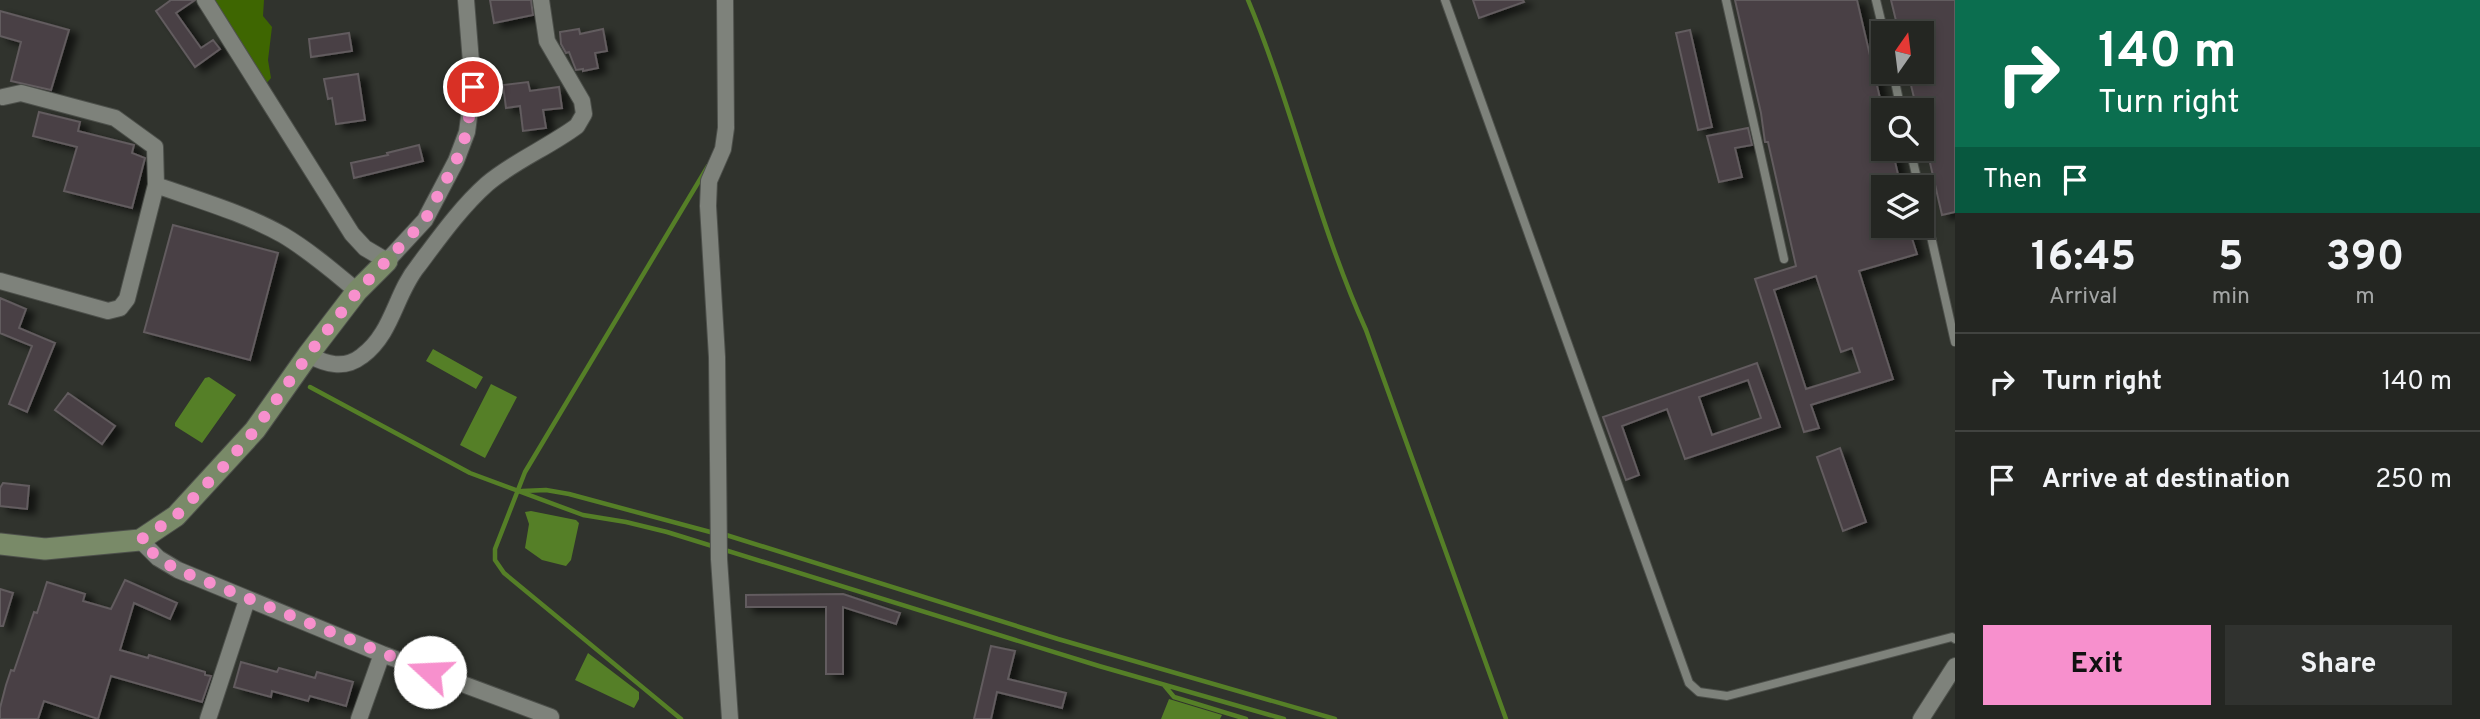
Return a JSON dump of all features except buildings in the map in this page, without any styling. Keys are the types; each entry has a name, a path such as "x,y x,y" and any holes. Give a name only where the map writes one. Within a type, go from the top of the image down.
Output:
{"street":[{"path":"205,0 352,234 365,248 387,261"},
{"path":"0,544 45,549 140,540 176,516 255,430 358,291 425,220 456,161 467,132 473,87 466,0"},
{"path":"308,355 327,364 343,365 365,354 387,328 415,269 468,203 488,184 577,126 584,114 582,101 547,41 541,0"},
{"path":"724,0 726,128 723,149 709,181 708,206 717,357 719,559 730,719"},
{"path":"0,281 108,311 120,308 127,299 156,185 155,147 115,118 21,93 1,97"},
{"path":"156,185 251,220 284,236 358,291"},
{"path":"140,540 158,558 178,570 247,600 552,718"},
{"path":"208,719 247,600"},
{"path":"359,719 382,654"},
{"path":"1921,719 1955,666"}],"lane":[{"path":"1445,0 1689,683 1699,692 1727,696 1871,657 1952,637 1955,639"},
{"path":"1726,0 1784,259"},
{"path":"1876,0 1881,21"},
{"path":"1931,238 1955,340"}],"shaded area":[{"path":"211,0 264,0 263,16 272,27 268,60 271,78 265,85"},
{"path":"433,349 483,377 476,389 426,361"},
{"path":"209,377 236,395 202,443 175,426 175,423 205,378"},
{"path":"491,384 517,397 485,458 460,445"},
{"path":"525,512 576,520 579,523 571,560 566,566 542,560 525,548 529,524"},
{"path":"588,653 639,692 634,708 575,680"},
{"path":"1169,699 1222,715 1220,719 1161,719"}],"waterway":[{"path":"1248,0 1279,82 1334,249 1366,330 1506,719"},
{"path":"681,719 504,573 495,560 495,549 525,472 708,166"},
{"path":"310,387 470,473 583,515 667,532 1099,666 1284,719"},
{"path":"522,491 546,490 569,494 714,533"},
{"path":"723,534 1058,639 1335,719"},
{"path":"1164,685 1174,697 1246,719"}],"route":[{"path":"430,672 178,570 158,558 140,540 176,516 224,466 255,430 358,291 425,220 456,161 467,132 473,87"}]}
